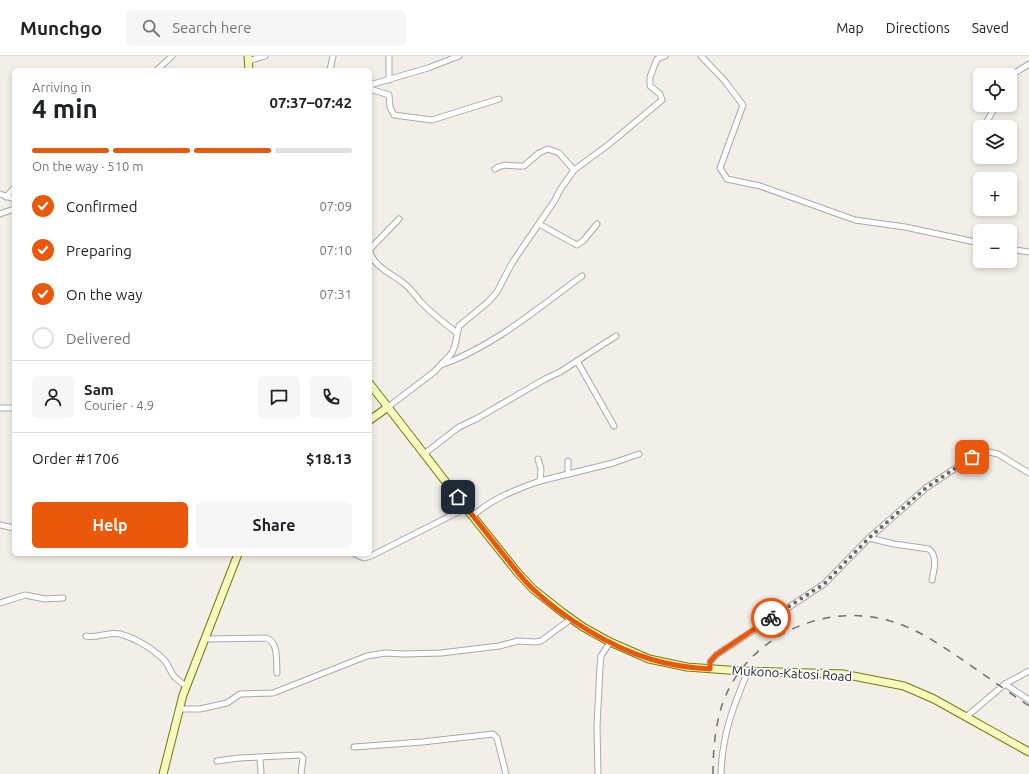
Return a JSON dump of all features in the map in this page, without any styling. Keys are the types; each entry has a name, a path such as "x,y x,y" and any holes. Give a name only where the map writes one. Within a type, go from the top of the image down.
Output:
{"main road":[{"name":"Mukono-Katosi Road","path":"372,387 518,573 533,589 571,619 610,642 649,659 688,667 748,671 826,672 904,686 934,699 1029,752"},
{"path":"372,419 388,407"},
{"path":"163,774 186,687 237,556"}],"street":[{"path":"159,68 172,56"},
{"path":"248,59 265,56"},
{"path":"330,68 333,56"},
{"path":"389,56 389,80"},
{"path":"372,84 428,68 458,56"},
{"path":"388,407 434,372 452,353 459,326 488,302 497,292 512,263 574,170 614,141 662,100 660,94 650,86 650,77 657,59 664,56"},
{"path":"701,56 724,80 743,105 720,168 727,179 760,186 855,220 905,226 973,241"},
{"path":"1017,72 1029,64"},
{"path":"372,90 389,95 390,107 394,115 426,120 438,119 498,99"},
{"path":"495,168 506,164 524,166 539,153 548,149 559,153 574,170"},
{"path":"6,197 12,190"},
{"path":"0,194 12,199"},
{"path":"0,214 12,210"},
{"path":"372,247 399,219"},
{"path":"539,224 577,245 584,240 597,224"},
{"path":"1017,250 1029,252"},
{"path":"372,258 378,265 407,286 434,315 457,333"},
{"path":"440,366 457,360 481,346 521,320 582,276"},
{"path":"424,454 460,427 578,361 616,336"},
{"path":"578,361 614,426"},
{"path":"0,408 12,408"},
{"path":"710,669 710,662 716,655 824,584 869,538 926,488 978,453 989,452 998,454 1029,473"},
{"path":"473,516 481,509 506,495 540,481 613,463 639,454"},
{"path":"538,459 541,469 540,481"},
{"path":"568,461 568,474"},
{"path":"372,555 466,508"},
{"path":"0,525 12,528"},
{"path":"869,538 894,544 929,549 933,553 934,560 932,580"},
{"path":"360,556 364,558 371,556"},
{"path":"0,603 25,595 45,600 63,598"},
{"path":"180,709 200,709 218,705 227,702 240,694 273,693 366,656 386,653 442,653 499,646 518,641 541,641 571,619"},
{"path":"86,636 91,637 103,634 120,634 137,642 160,656 173,675 186,687"},
{"path":"204,639 270,639 275,645 278,673"},
{"path":"598,774 597,726 601,656 610,642"},
{"path":"721,774 724,737 732,711 748,671"},
{"path":"966,717 1005,684 1029,671"},
{"path":"1005,684 1029,700"},
{"path":"354,747 422,742 493,734 497,738 506,774"},
{"path":"217,761 300,755 303,758 301,774"},
{"path":"260,757 261,774"}],"railway":[{"path":"713,774 716,730 722,705 733,681 749,661 768,644 790,630 813,621 839,616 864,616 890,621 907,627 946,649 1029,706"}],"way so far":[{"path":"771,618 824,584 869,538 926,488 972,457"}],"route":[{"path":"458,497 518,573 533,589 583,627 610,642 649,659 688,667 710,669 710,662 716,655 771,618"}]}
